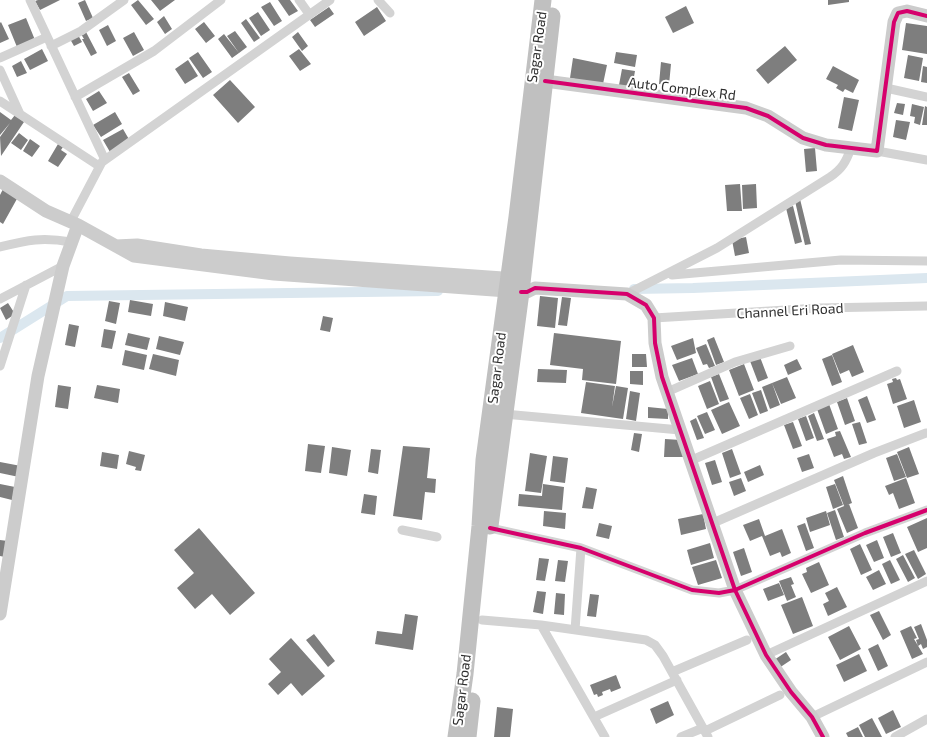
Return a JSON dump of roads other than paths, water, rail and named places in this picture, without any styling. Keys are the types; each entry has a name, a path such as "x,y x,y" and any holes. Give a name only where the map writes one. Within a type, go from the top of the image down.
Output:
{"highway":[{"name":"Sagar Road","path":"456,737 465,674 480,526 484,460 518,286 517,217 543,0"},
{"name":"Sagar Road","path":"468,737 482,620 490,528 518,286 545,81 553,0"}],"street":[{"path":"51,46 81,31 124,0"},
{"path":"75,97 154,51 222,0"},
{"path":"299,0 309,14"},
{"path":"0,614 38,376 63,266 71,242 75,223 102,163 330,0"},
{"path":"378,0 390,13"},
{"path":"32,1 75,97 102,163"},
{"path":"927,16 907,11 898,13 894,22 877,151 927,160"},
{"path":"0,58 47,37"},
{"path":"0,70 20,114"},
{"name":"Auto Complex Rd","path":"545,81 746,108 768,116 803,138 826,145 877,151"},
{"path":"886,88 927,98"},
{"path":"0,101 102,163"},
{"path":"627,294 717,248 830,177 840,170 846,162 850,148"},
{"path":"0,181 46,211 75,223 134,256 274,274 518,286 627,294 646,305 654,318 655,344 667,392 692,460 735,590 766,655 791,692 812,718 823,737"},
{"path":"0,247 36,239 49,238 71,242"},
{"path":"666,275 841,260 927,261"},
{"path":"0,299 26,284 63,266"},
{"path":"0,366 26,284"},
{"name":"Channel Eri Road","path":"654,318 819,308 927,306"},
{"path":"667,392 735,362 790,346"},
{"path":"692,460 897,371"},
{"path":"504,414 680,430"},
{"path":"713,523 874,453 926,433"},
{"path":"490,528 581,548 692,590 719,593 735,590 865,533 927,510"},
{"path":"402,530 437,536"},
{"path":"575,630 581,548"},
{"path":"766,655 927,581"},
{"path":"482,620 541,625 646,640 655,645 705,732"},
{"path":"541,625 605,737"},
{"path":"594,717 747,640"},
{"path":"812,718 927,662"},
{"path":"681,737 705,732 780,695"},
{"path":"895,737 927,719"}],"waterway":[{"path":"634,289 693,288 927,278"},
{"path":"0,338 67,296 438,291"}]}
